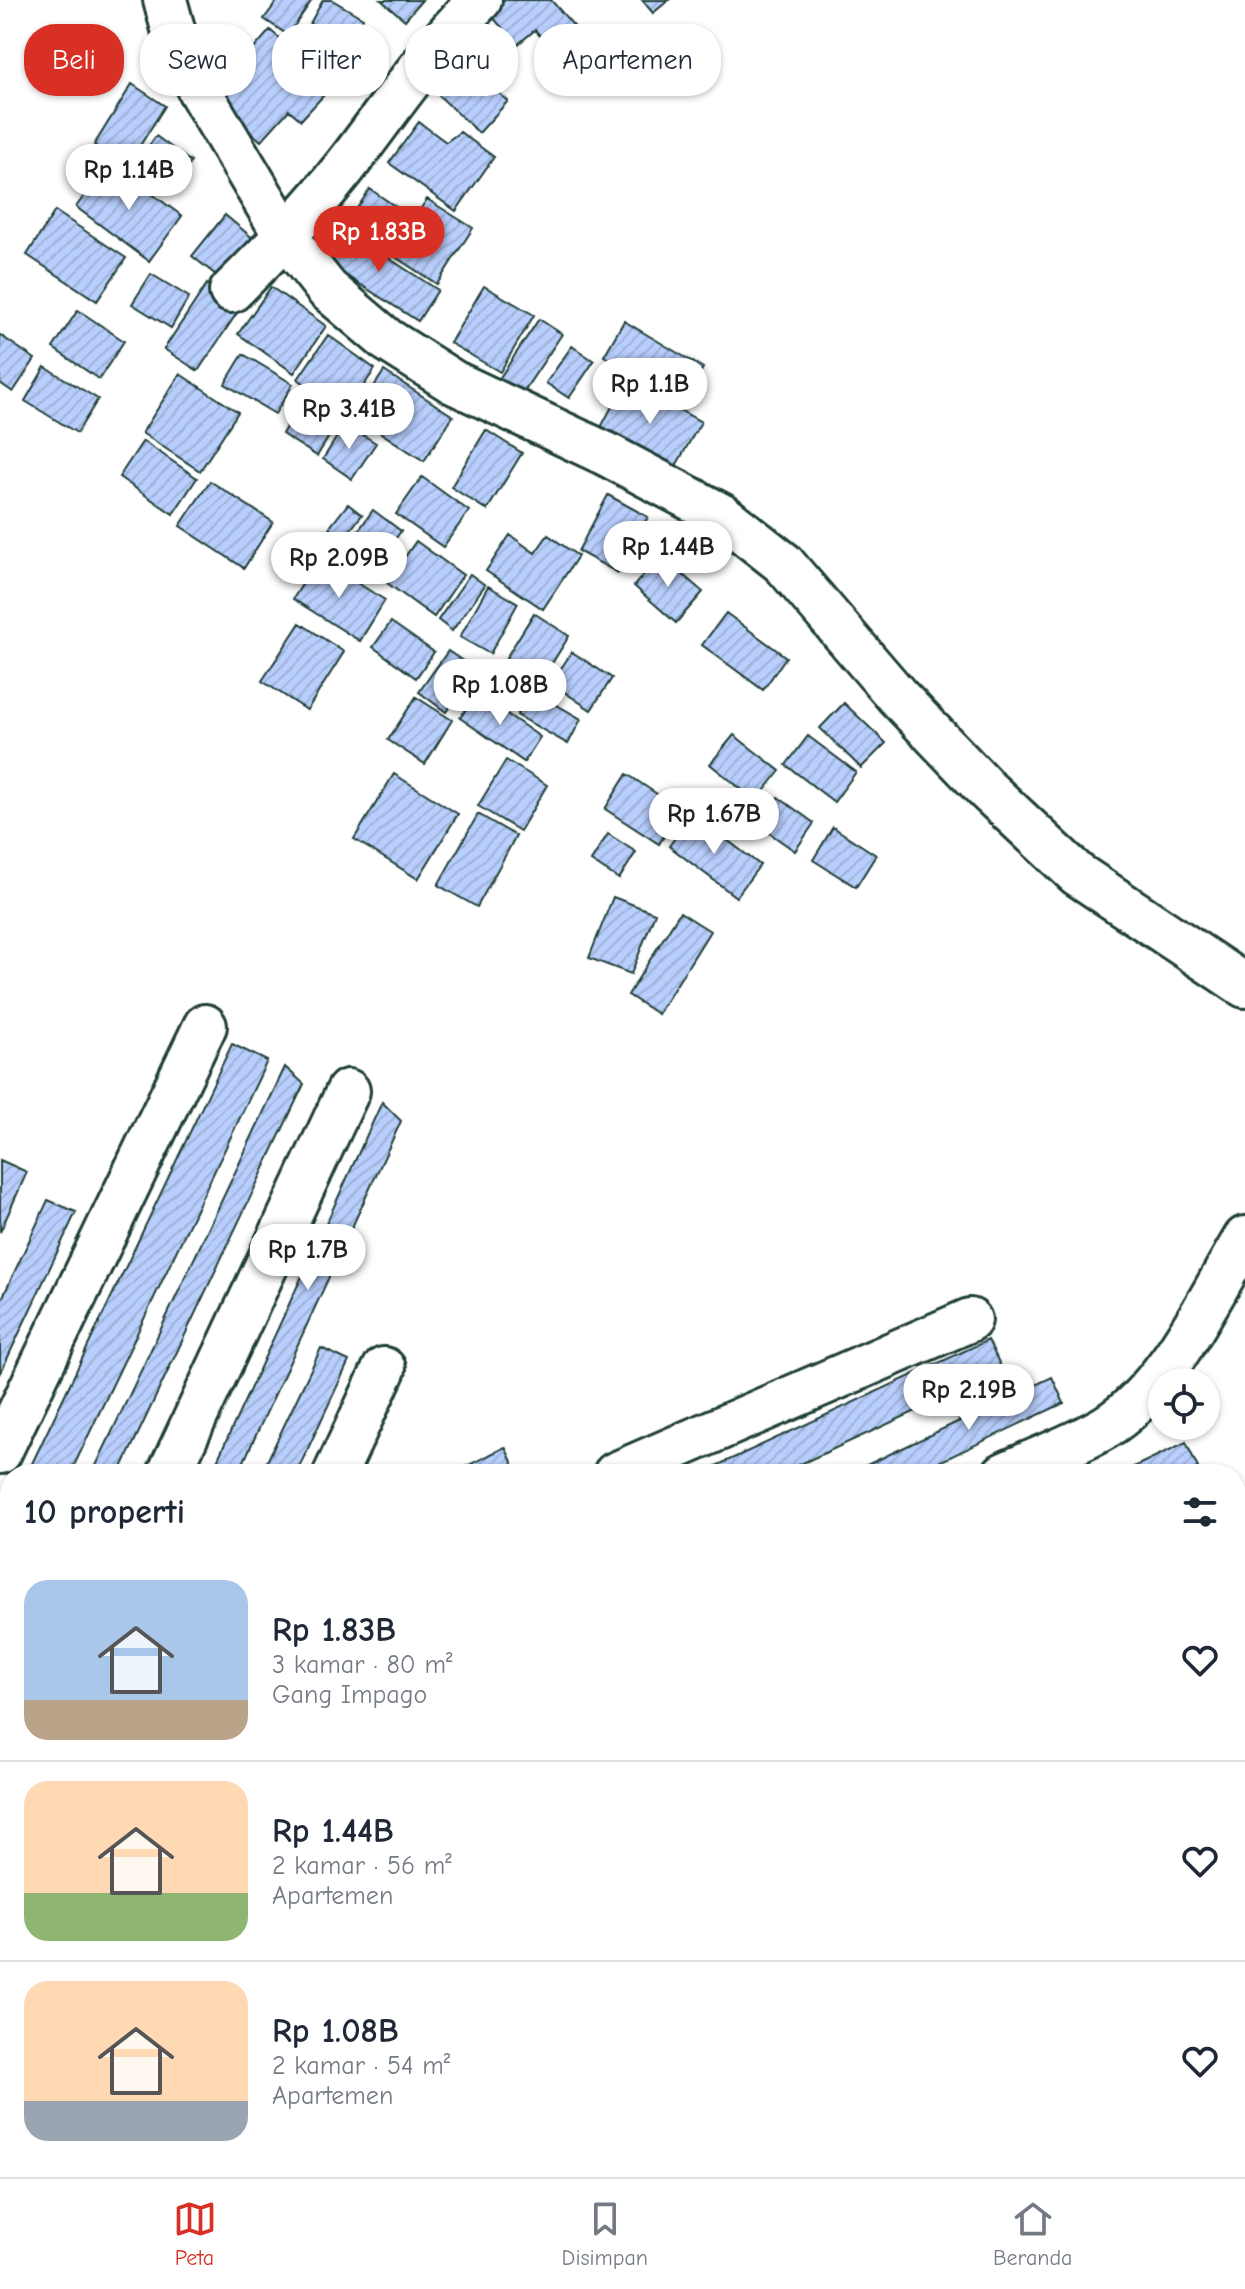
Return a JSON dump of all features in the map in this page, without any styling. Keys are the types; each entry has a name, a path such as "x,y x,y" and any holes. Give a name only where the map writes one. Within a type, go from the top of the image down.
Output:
{"street":[{"path":"165,0 175,36 199,90 286,237 327,289 387,340 453,382 606,454 723,516 783,563 897,696 987,790 1077,874 1245,986"},
{"path":"231,291 286,237 350,161 418,70 480,0"},
{"path":"0,1452 205,1026"},
{"path":"174,1464 348,1091"},
{"path":"1026,1464 1106,1427 1144,1395 1177,1353 1245,1238"},
{"path":"638,1464 970,1320"},
{"path":"340,1464 384,1369"}],"building":[{"path":"278,0 312,0 296,24 272,24 264,19"},
{"path":"323,0 332,0 363,18 360,24 310,24"},
{"path":"381,0 422,0 405,20"},
{"path":"493,0 551,0 572,24 534,24 534,31 518,44 518,24 499,24 484,7"},
{"path":"642,0 669,0 653,13"},
{"path":"482,16 490,24 474,24"},
{"path":"270,30 272,32 272,96 323,96 301,120 289,110 261,141 212,98 256,96 256,46"},
{"path":"132,84 140,89 140,96 150,96 165,106 127,166 94,145"},
{"path":"439,96 502,96 508,101 479,133"},
{"path":"419,122 446,142 460,132 494,157 456,211 389,163"},
{"path":"156,136 191,162 173,187 138,161"},
{"path":"109,162 182,216 149,261 76,207"},
{"path":"370,189 414,219 427,199 473,228 437,284 346,225"},
{"path":"55,211 126,258 97,301 27,255"},
{"path":"225,215 262,246 230,286 192,256"},
{"path":"340,227 438,290 418,321 320,259"},
{"path":"151,274 189,297 171,328 132,304"},
{"path":"207,284 241,307 198,371 164,349"},
{"path":"484,286 534,315 500,372 450,343"},
{"path":"271,287 326,326 294,373 238,334"},
{"path":"78,310 124,341 99,379 53,348"},
{"path":"539,319 562,334 520,397 497,382"},
{"path":"624,321 703,368 682,403 604,356"},
{"path":"0,335 35,359 13,392 0,383"},
{"path":"328,335 375,369 345,413 298,379"},
{"path":"572,346 594,361 569,398 546,383"},
{"path":"243,354 293,384 275,414 225,384"},
{"path":"45,367 98,399 77,433 25,401"},
{"path":"384,371 453,416 424,461 355,416"},
{"path":"180,374 238,412 200,471 142,433"},
{"path":"626,380 701,422 673,471 599,431"},
{"path":"305,395 341,417 317,456 282,434"},
{"path":"345,424 376,443 352,479 323,459"},
{"path":"486,430 522,453 487,510 451,487"},
{"path":"143,441 197,478 173,514 119,477"},
{"path":"422,477 469,511 443,547 396,514"},
{"path":"210,481 273,522 244,568 180,526"},
{"path":"608,495 648,517 618,573 578,551"},
{"path":"348,504 362,515 343,539 329,528"},
{"path":"373,510 401,531 372,571 344,551"},
{"path":"510,535 535,553 548,535 578,556 543,609 486,571"},
{"path":"416,541 463,575 434,617 387,583"},
{"path":"660,555 703,592 676,623 634,586"},
{"path":"318,559 385,600 360,641 293,599"},
{"path":"470,574 485,585 452,631 438,620"},
{"path":"488,586 518,603 490,654 460,637"},
{"path":"534,613 569,636 541,681 506,658"},
{"path":"726,613 786,657 763,690 702,645"},
{"path":"391,622 434,652 416,678 373,647"},
{"path":"300,623 344,652 307,710 262,681"},
{"path":"448,651 476,670 446,712 419,692"},
{"path":"572,652 612,678 591,710 551,683"},
{"path":"531,690 581,719 568,744 517,715"},
{"path":"477,693 540,737 524,762 460,718"},
{"path":"416,697 452,720 425,764 388,740"},
{"path":"844,703 886,743 861,768 820,728"},
{"path":"734,735 780,771 756,801 710,764"},
{"path":"808,736 856,772 834,802 786,765"},
{"path":"506,760 547,785 520,831 478,806"},
{"path":"394,774 458,814 418,879 354,839"},
{"path":"627,774 681,810 659,844 605,809"},
{"path":"725,791 759,816 744,837 710,812"},
{"path":"778,797 814,823 795,851 758,825"},
{"path":"478,814 516,836 477,907 438,885"},
{"path":"693,814 760,865 736,897 669,846"},
{"path":"833,827 876,855 856,887 813,860"},
{"path":"608,834 636,852 619,879 591,861"},
{"path":"613,897 655,913 631,974 589,958"},
{"path":"680,912 710,931 658,1014 628,995"},
{"path":"232,1044 267,1061 75,1464 32,1464"},
{"path":"285,1067 304,1084 124,1464 97,1464"},
{"path":"382,1102 401,1121 243,1464 216,1464"},
{"path":"0,1160 27,1172 0,1232"},
{"path":"48,1200 76,1212 0,1374 0,1303"},
{"path":"988,1340 1003,1371 801,1464 721,1464"},
{"path":"321,1348 349,1361 301,1464 266,1464"},
{"path":"1052,1377 1064,1403 935,1464 869,1464"},
{"path":"1186,1442 1196,1464 1140,1464"},
{"path":"505,1447 513,1464 471,1464"}]}
